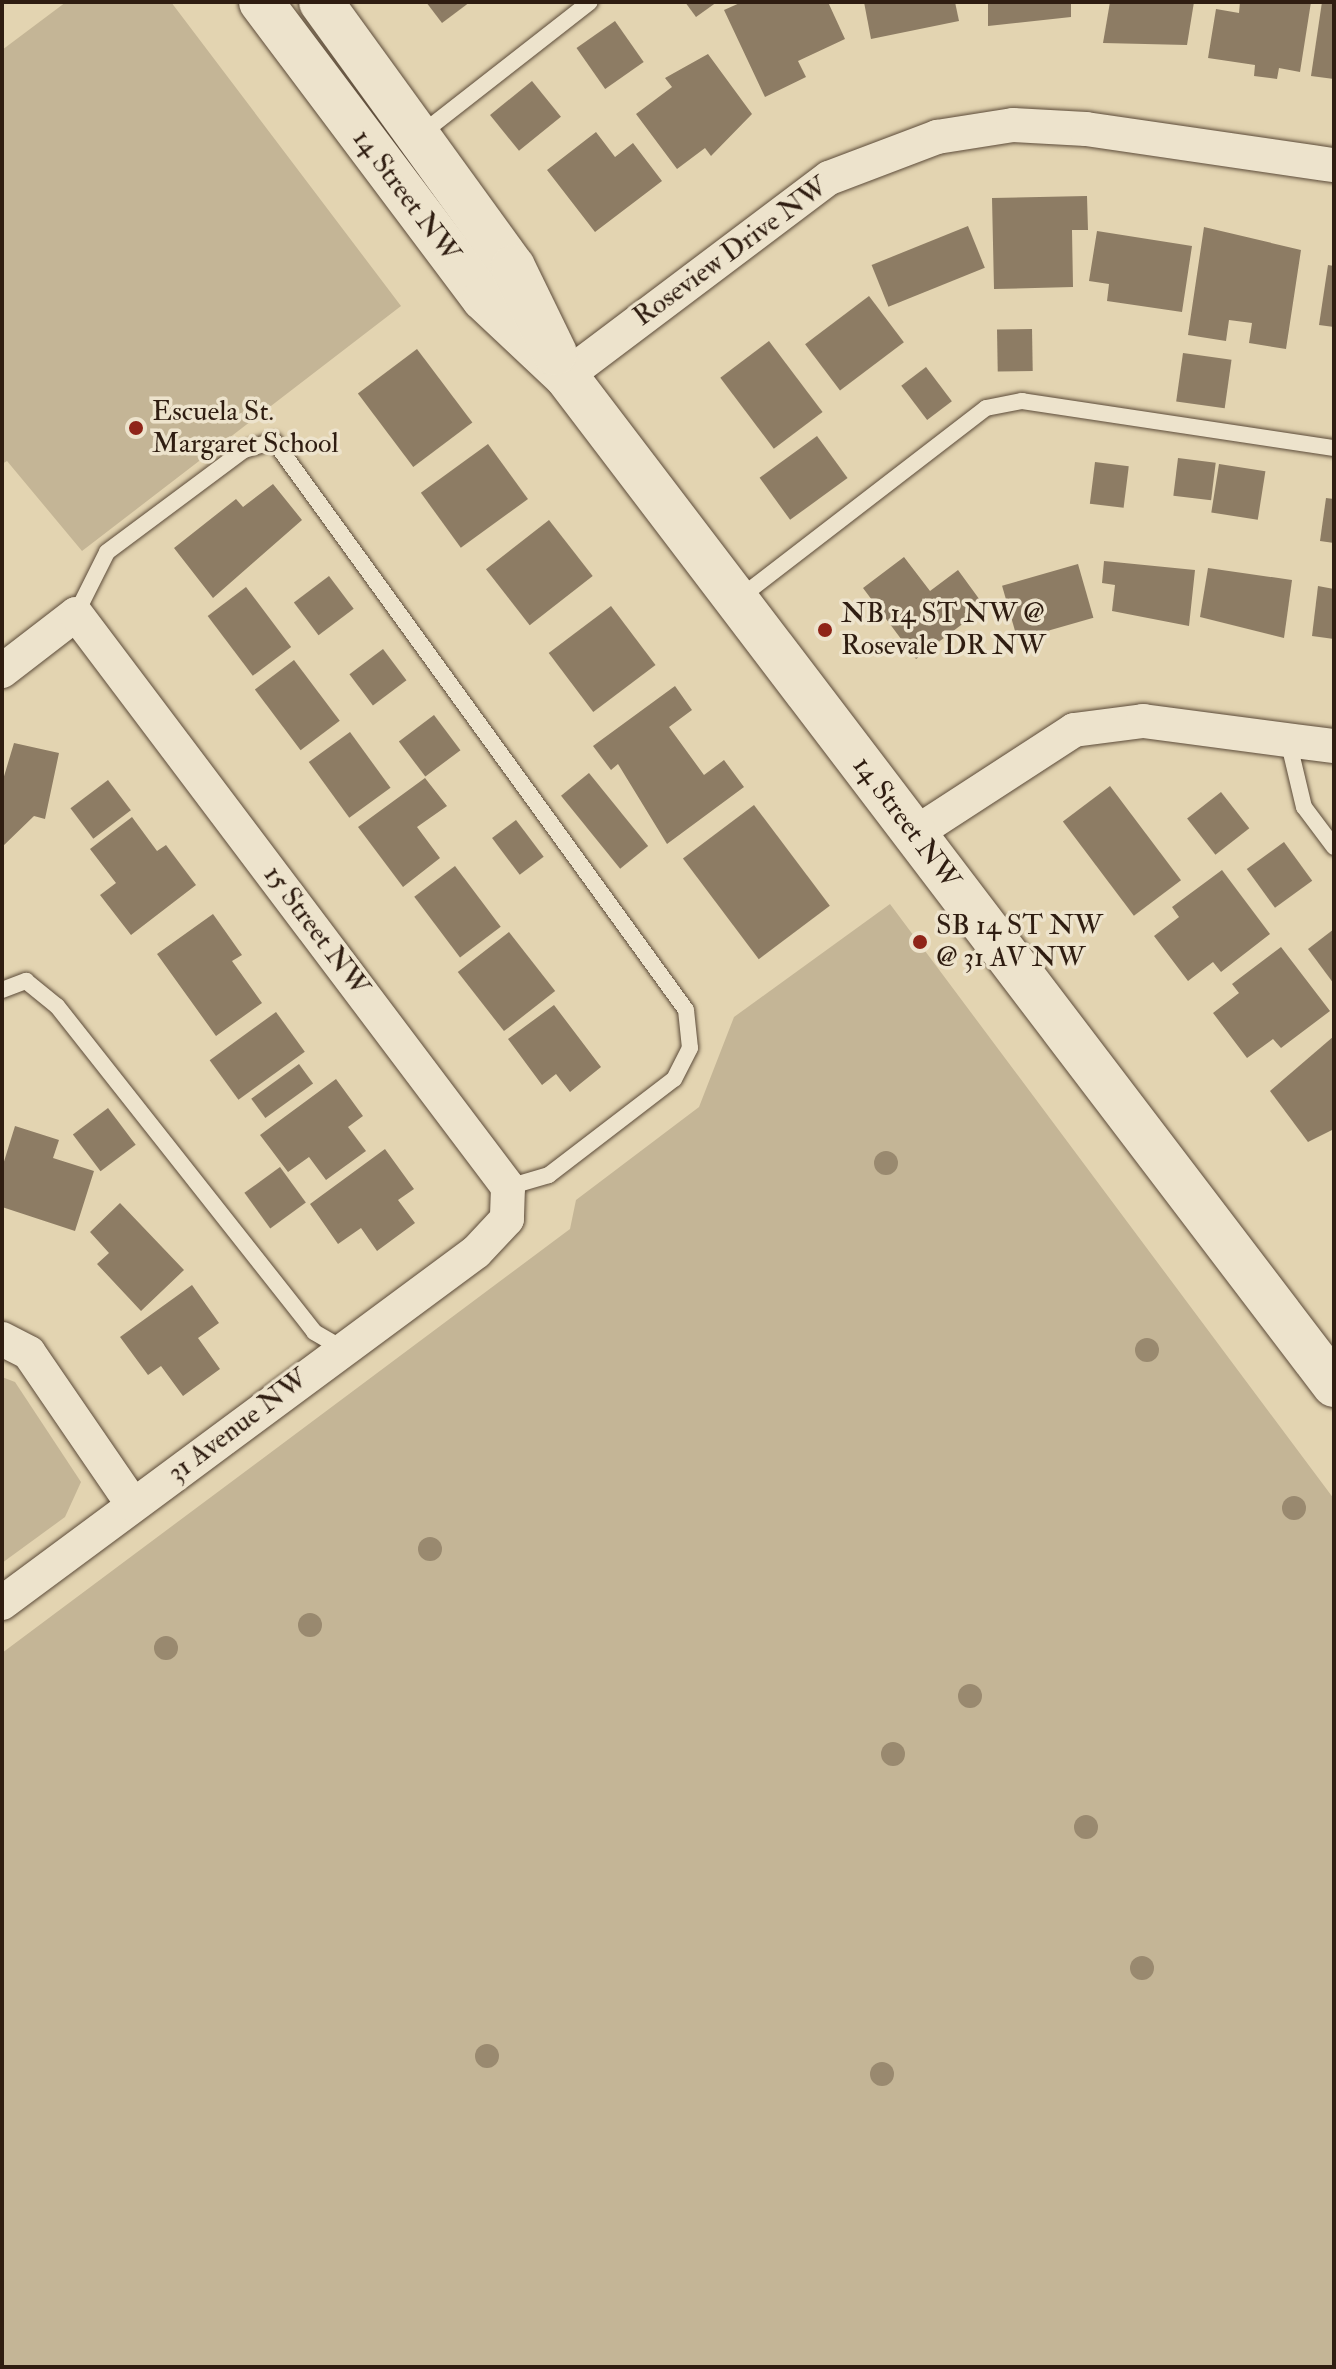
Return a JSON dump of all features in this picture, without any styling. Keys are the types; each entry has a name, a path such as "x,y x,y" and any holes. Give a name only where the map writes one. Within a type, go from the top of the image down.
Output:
{"main road":[{"name":"14 Street NW","path":"261,2 484,299 566,376 1334,1385"},
{"name":"14 Street NW","path":"321,2 513,267 566,376"}],"street":[{"name":"Roseview Drive NW","path":"566,376 829,178 937,137 1013,125 1086,129 1334,165"},
{"path":"2,671 76,614"},
{"name":"15 Street NW","path":"76,614 508,1187"},
{"path":"914,834 1074,730 1143,721 1334,746"},
{"name":"31 Avenue NW","path":"2,1603 342,1348 476,1252 507,1219 508,1187"},
{"path":"2,1339 29,1353 133,1505"}],"lane":[{"path":"420,135 590,2"},
{"path":"737,600 986,408 1022,401 1334,448"},
{"path":"76,614 107,552 244,450 274,441 686,1010 690,1048 674,1079 549,1175 508,1187"},
{"path":"1288,740 1304,807 1334,847"},
{"path":"2,990 26,981 57,1006 314,1332 342,1348"}],"shaded area":[{"name":"Escuela St. Margaret School","path":"66,2 171,2 401,306 82,551 7,461 2,464 2,50"},
{"path":"890,904 1334,1499 1334,2367 2,2367 2,1653 570,1229 576,1200 699,1107 734,1017"},
{"path":"2,1377 15,1382 81,1482 65,1517 2,1563"}],"building":[{"path":"426,2 470,2 442,23"},
{"path":"685,2 717,2 696,17"},
{"path":"742,2 828,2 845,39 798,61 806,77 765,97 724,10"},
{"path":"864,2 955,2 959,21 871,39"},
{"path":"988,2 1071,2 1071,17 988,26"},
{"path":"1110,2 1194,2 1187,45 1103,43"},
{"path":"1240,2 1311,2 1300,72 1279,68 1277,79 1254,76 1255,65 1208,58 1216,9 1239,13"},
{"path":"1322,2 1334,2 1334,79 1311,76"},
{"path":"615,21 644,62 605,89 576,48"},
{"path":"708,54 752,114 711,156 705,148 677,169 636,114 672,87 665,78"},
{"path":"532,81 561,117 519,151 490,115"},
{"path":"596,132 615,157 633,143 662,181 595,232 547,170"},
{"path":"1087,196 1088,230 1072,230 1073,287 994,289 992,198"},
{"path":"968,226 985,268 888,307 872,265"},
{"path":"1204,227 1301,250 1286,349 1249,343 1252,323 1229,320 1226,341 1188,335"},
{"path":"1097,231 1192,246 1182,312 1107,301 1109,284 1089,281"},
{"path":"1328,265 1334,266 1334,327 1319,325"},
{"path":"869,296 904,342 840,390 805,344"},
{"path":"1032,329 1033,371 998,372 997,330"},
{"path":"769,341 823,412 774,449 720,378"},
{"path":"417,349 472,422 413,467 358,394"},
{"path":"1183,353 1232,360 1225,408 1176,402"},
{"path":"926,367 952,401 927,420 901,386"},
{"path":"817,436 848,478 790,520 760,478"},
{"path":"488,444 528,499 461,548 421,493"},
{"path":"1178,458 1216,463 1211,500 1173,496"},
{"path":"1095,462 1129,466 1124,508 1090,504"},
{"path":"1219,464 1265,471 1258,520 1211,512"},
{"path":"273,484 302,520 213,598 174,548 236,499 243,507"},
{"path":"1326,498 1334,499 1334,543 1320,541"},
{"path":"549,520 593,576 530,625 486,569"},
{"path":"904,557 930,591 958,570 985,607 916,659 863,588"},
{"path":"1104,561 1195,570 1189,626 1112,611 1115,585 1102,583"},
{"path":"1078,564 1093,618 1017,640 1002,586"},
{"path":"1208,568 1292,580 1284,638 1200,617"},
{"path":"329,576 354,609 319,635 294,602"},
{"path":"1318,586 1334,589 1334,639 1312,636"},
{"path":"246,587 291,647 253,676 208,616"},
{"path":"611,606 656,665 593,712 549,653"},
{"path":"383,649 406,680 373,705 349,674"},
{"path":"294,660 340,721 301,750 255,689"},
{"path":"675,686 692,710 669,727 704,775 724,760 744,787 667,844 618,764 611,770 593,746"},
{"path":"434,715 460,750 425,777 399,741"},
{"path":"350,732 391,788 349,818 309,762"},
{"path":"14,743 59,753 45,819 34,816 2,847 2,783"},
{"path":"589,773 648,846 620,869 561,796"},
{"path":"425,778 447,806 417,827 440,858 403,887 358,827"},
{"path":"108,780 131,810 93,839 70,808"},
{"path":"1110,786 1181,880 1134,916 1063,822"},
{"path":"1221,792 1249,828 1215,855 1187,818"},
{"path":"754,805 830,906 759,959 683,859"},
{"path":"132,817 157,851 166,845 196,885 131,935 100,895 116,883 90,849"},
{"path":"516,820 544,857 520,875 492,838"},
{"path":"1284,842 1312,881 1275,908 1247,869"},
{"path":"455,866 501,927 460,957 414,897"},
{"path":"1222,870 1270,934 1221,972 1213,962 1188,981 1154,936 1179,917 1172,907"},
{"path":"213,914 242,955 232,961 262,1003 216,1036 157,954"},
{"path":"1334,929 1334,984 1308,949"},
{"path":"509,932 555,991 504,1031 458,972"},
{"path":"1281,947 1330,1011 1281,1048 1273,1039 1247,1058 1213,1013 1239,993 1232,984"},
{"path":"554,1005 601,1067 570,1092 556,1074 542,1085 508,1039"},
{"path":"276,1012 305,1052 238,1100 210,1060"},
{"path":"1334,1036 1334,1129 1308,1142 1270,1091"},
{"path":"299,1064 313,1083 265,1118 251,1099"},
{"path":"336,1079 363,1116 348,1127 366,1151 326,1180 309,1157 288,1172 260,1135"},
{"path":"108,1108 136,1145 101,1171 73,1134"},
{"path":"15,1126 59,1140 53,1158 94,1171 75,1231 2,1207 2,1168"},
{"path":"385,1149 414,1189 398,1200 415,1223 377,1251 361,1228 338,1244 310,1204"},
{"path":"280,1167 306,1203 270,1228 244,1193"},
{"path":"120,1203 184,1270 141,1311 97,1264 109,1253 90,1232"},
{"path":"192,1285 219,1323 198,1338 220,1369 183,1396 161,1366 148,1375 120,1337"}],"place":[{"name":"Escuela St. Margaret School","path":"136,428"},
{"name":"NB 14 ST NW @ Rosevale DR NW","path":"825,630"},
{"name":"SB 14 ST NW @ 31 AV NW","path":"920,942"}]}
